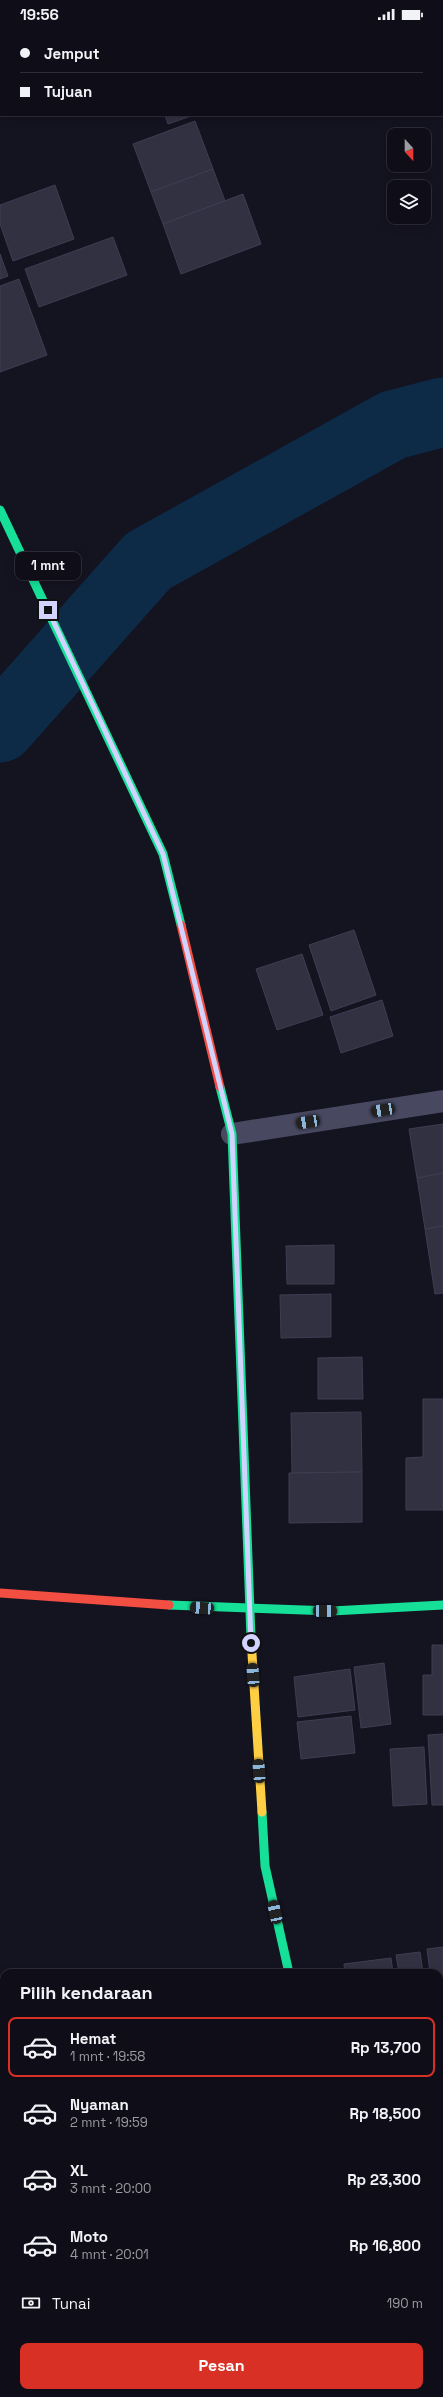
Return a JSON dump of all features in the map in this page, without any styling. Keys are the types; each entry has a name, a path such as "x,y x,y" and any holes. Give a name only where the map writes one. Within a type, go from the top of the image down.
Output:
{"street":[{"path":"0,510 163,854 232,1134 249,1611 266,1866 288,1969"},
{"path":"232,1134 443,1101"},
{"path":"0,1594 249,1611 386,1611 443,1605"}],"building":[{"path":"165,116 191,116 168,124"},
{"path":"195,121 213,169 151,192 133,144"},
{"path":"213,169 225,201 163,224 151,192"},
{"path":"55,185 74,239 13,261 0,224 0,205"},
{"path":"243,194 261,244 181,274 163,224"},
{"path":"113,237 127,275 39,307 25,269"},
{"path":"0,254 8,276 0,279"},
{"path":"19,279 47,355 0,372 0,286"},
{"path":"354,930 376,995 331,1011 309,945"},
{"path":"302,954 323,1015 277,1030 256,969"},
{"path":"382,1000 393,1036 341,1053 330,1017"},
{"path":"443,1124 443,1173 417,1178 409,1129"},
{"path":"443,1173 443,1226 425,1229 417,1178"},
{"path":"443,1226 443,1293 435,1294 425,1229"},
{"path":"334,1245 334,1284 287,1284 286,1246"},
{"path":"331,1294 331,1337 281,1338 280,1295"},
{"path":"362,1357 363,1399 318,1399 318,1358"},
{"path":"423,1399 443,1399 443,1510 406,1510 406,1458 423,1457"},
{"path":"361,1412 362,1472 292,1473 291,1413"},
{"path":"362,1472 362,1522 289,1523 289,1473"},
{"path":"432,1645 443,1645 443,1715 423,1715 423,1675 432,1675"},
{"path":"384,1663 391,1724 361,1728 354,1667"},
{"path":"350,1669 355,1710 298,1717 294,1677"},
{"path":"351,1716 355,1753 301,1759 297,1722"},
{"path":"443,1734 443,1805 432,1805 428,1735"},
{"path":"424,1747 427,1804 393,1806 390,1749"},
{"path":"443,1947 443,1969 430,1969 427,1949"},
{"path":"420,1952 422,1969 398,1969 396,1955"},
{"path":"391,1958 392,1969 345,1969 344,1964"}],"waterway":[{"path":"0,728 148,561 393,425 443,412"}],"traffic: fast":[{"path":"0,510 163,854 181,925"},
{"path":"220,1087 232,1134 251,1638"},
{"path":"169,1605 332,1611 443,1605"},
{"path":"262,1812 265,1866 288,1969"}],"traffic: slow":[{"path":"251,1638 262,1812"}],"traffic: jam":[{"path":"181,925 220,1087"},
{"path":"0,1593 169,1605"}],"route":[{"path":"48,610 163,854 232,1134 251,1643"}]}
